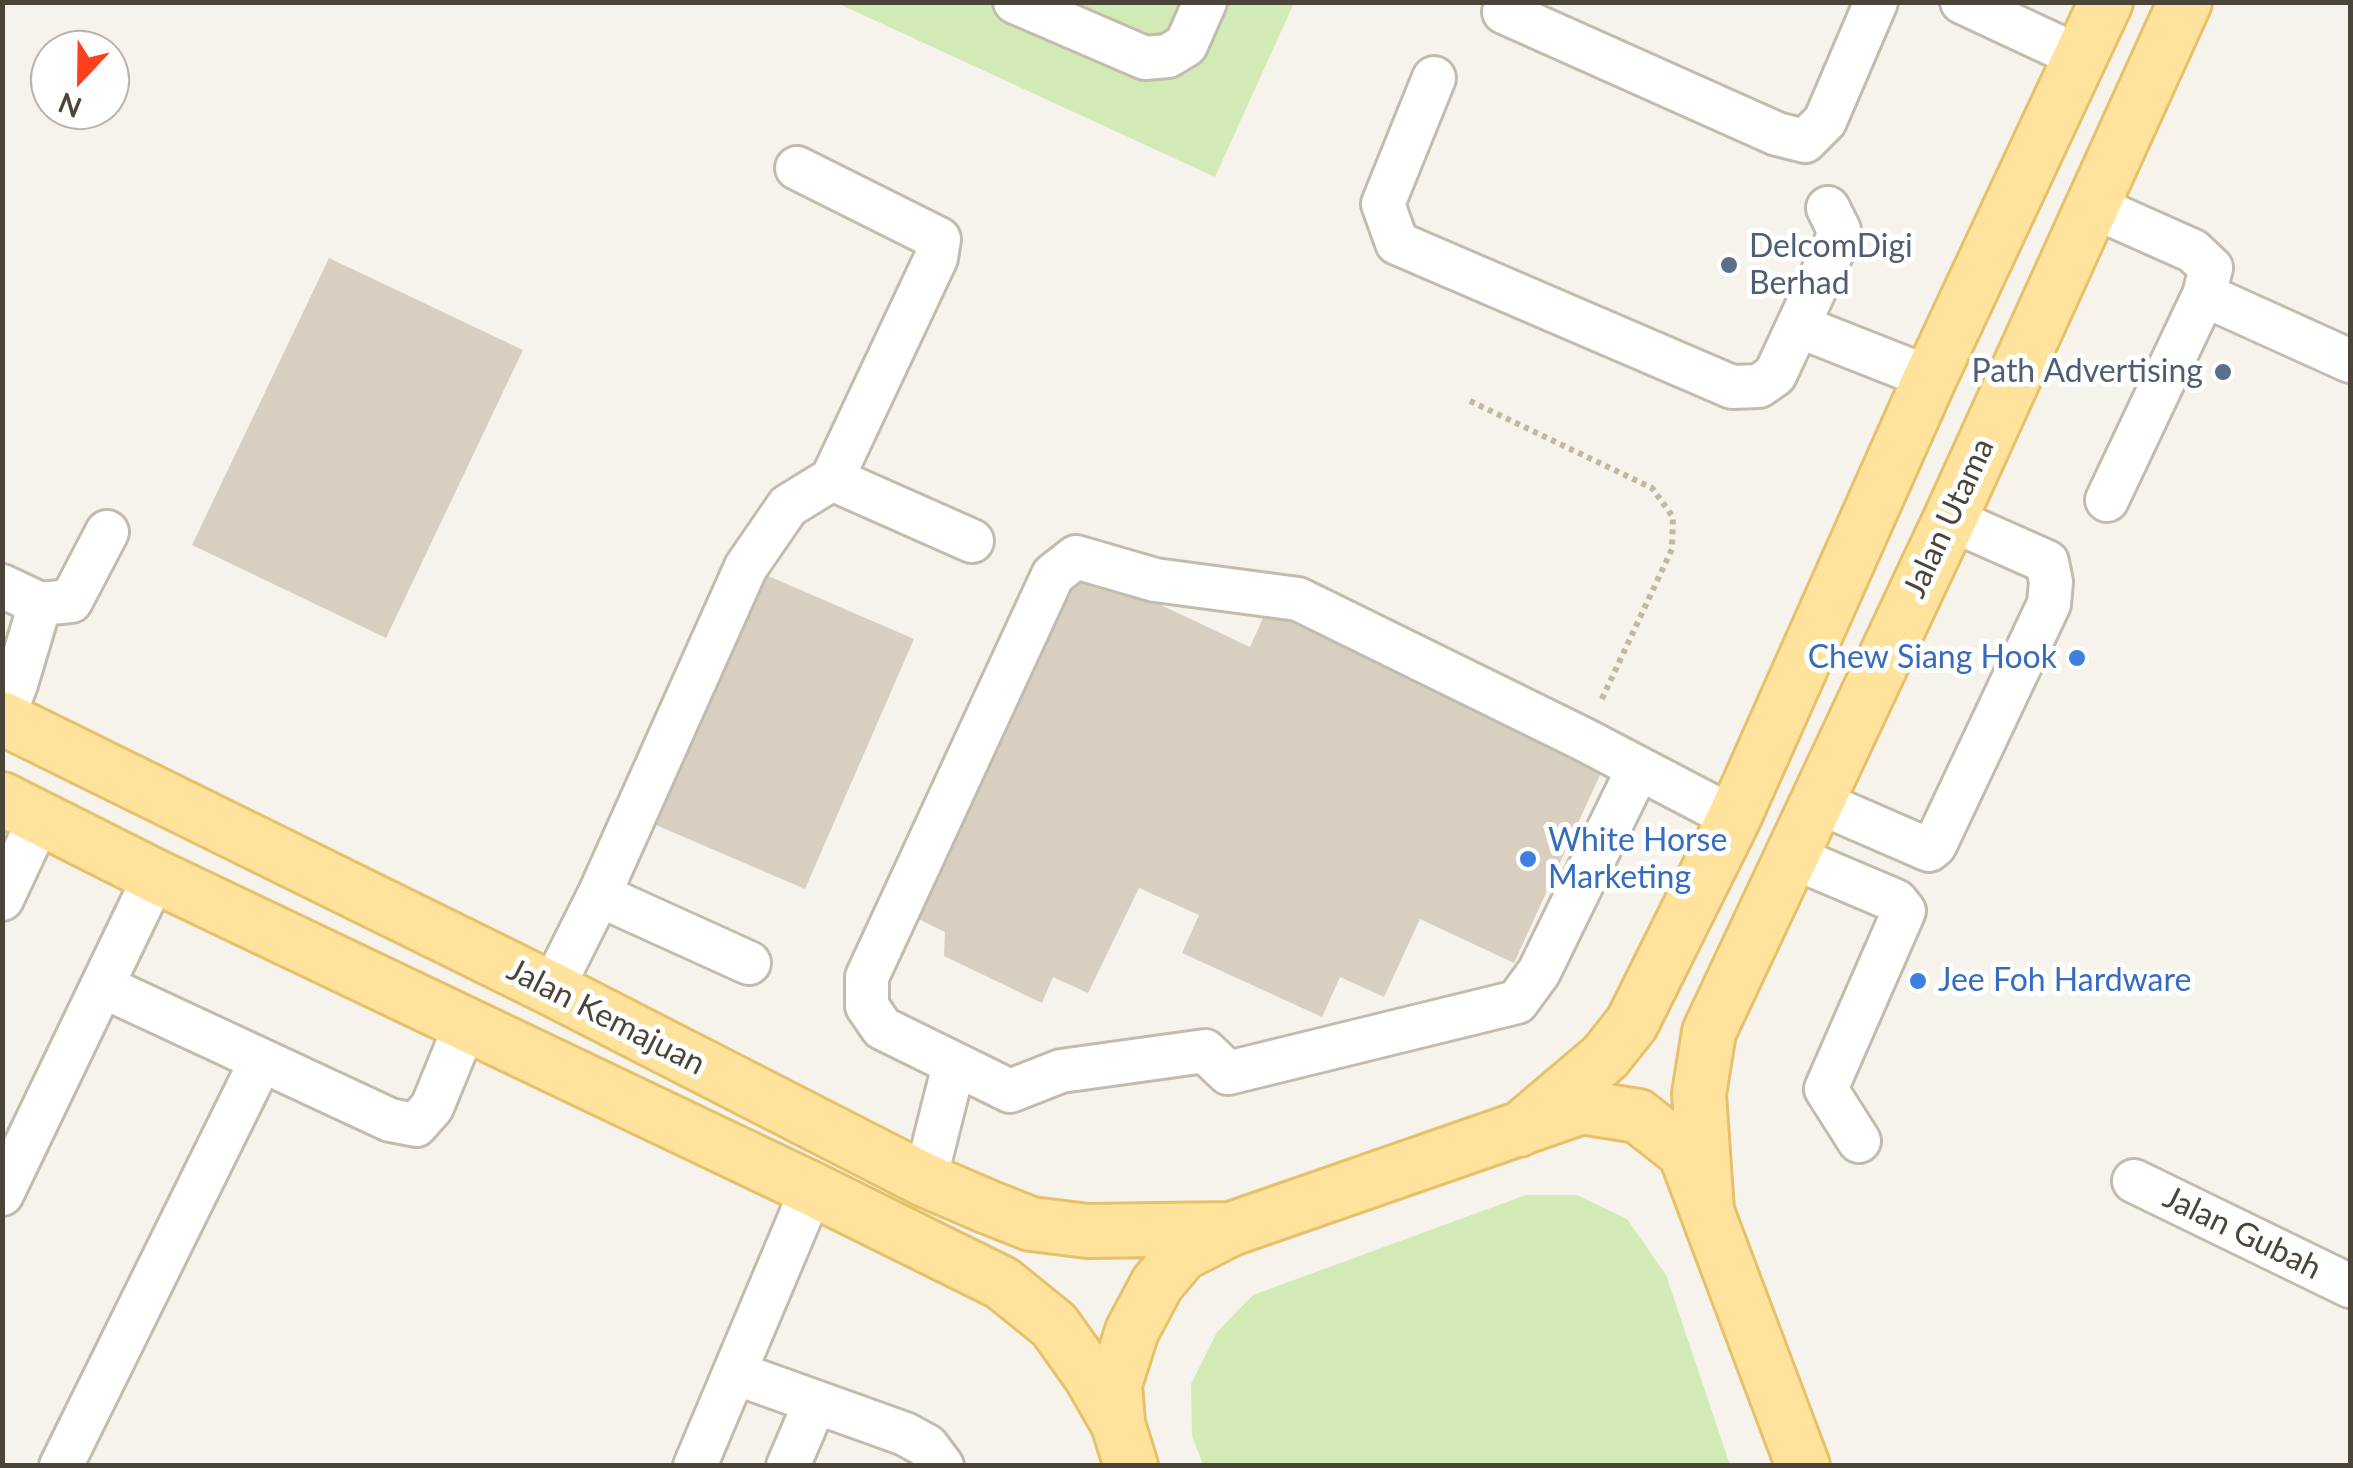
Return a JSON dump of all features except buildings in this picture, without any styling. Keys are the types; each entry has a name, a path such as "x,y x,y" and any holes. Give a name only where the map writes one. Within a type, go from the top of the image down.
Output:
{"main road":[{"path":"1519,1130 1606,1057 1632,1023 1734,818 1930,378 2106,2"},
{"name":"Jalan Utama","path":"1707,1211 1699,1094 1709,1032 1950,519 2185,2"},
{"name":"Jalan Kemajuan","path":"3,718 552,989 926,1180 1031,1224 1088,1231 1231,1229"},
{"name":"Jalan Kemajuan","path":"22,809 1002,1283 1054,1325 1090,1377 1124,1444"},
{"path":"1124,1444 1115,1384 1132,1331 1157,1284 1182,1254 1231,1229 1582,1108 1638,1116 1685,1154 1803,1466"}],"street":[{"path":"1015,2 1145,58 1168,56 1186,46 1205,2"},
{"path":"1504,12 1778,134 1805,141 1825,121 1876,2"},
{"path":"1962,2 2080,57"},
{"path":"1434,78 1383,204 1397,243 1732,387 1759,386 1775,375 1840,230 1828,208"},
{"path":"552,989 599,896 746,568 788,506 832,479 936,258 939,238 798,168"},
{"path":"2092,206 2194,251 2211,268 2204,295 2108,500"},
{"path":"2204,295 2350,362"},
{"path":"1798,326 1930,378"},
{"path":"832,479 972,541"},
{"path":"1816,801 1929,850 1936,844 2049,604 2052,582 2047,562 1950,519"},
{"path":"3,718 16,684 21,595 71,601 107,532"},
{"path":"1638,769 1539,972 1517,1002 1228,1074 1204,1051 1061,1070 1010,1091 882,1028 868,1006 867,977 1052,575 1076,558 1155,580 1298,599 1583,739 1734,818"},
{"path":"2,900 22,809"},
{"path":"1790,856 1896,901 1904,911 1826,1088 1859,1140"},
{"path":"2,1194 155,876"},
{"path":"599,896 749,963"},
{"path":"102,986 390,1120 416,1125 432,1107 466,1024"},
{"path":"61,1466 261,1061"},
{"path":"926,1180 954,1065"},
{"name":"Jalan Gubah","path":"2134,1181 2350,1286"},
{"path":"695,1466 812,1189"},
{"path":"734,1373 905,1434 927,1446 942,1466"},
{"path":"788,1466 816,1403"}],"path":[{"path":"1470,400 1652,488 1673,517 1672,549 1583,739"}],"green space":[{"path":"837,3 1294,3 1215,177"},
{"path":"1526,1195 1577,1195 1627,1219 1666,1275 1730,1465 1203,1465 1192,1435 1191,1384 1217,1332 1253,1295"}],"place":[{"name":"DelcomDigi Berhad","path":"1729,265"},
{"name":"Path Advertising","path":"2223,372"},
{"name":"Chew Siang Hook","path":"2077,658"},
{"name":"White Horse Marketing","path":"1528,859"},
{"name":"Jee Foh Hardware","path":"1918,981"}]}
